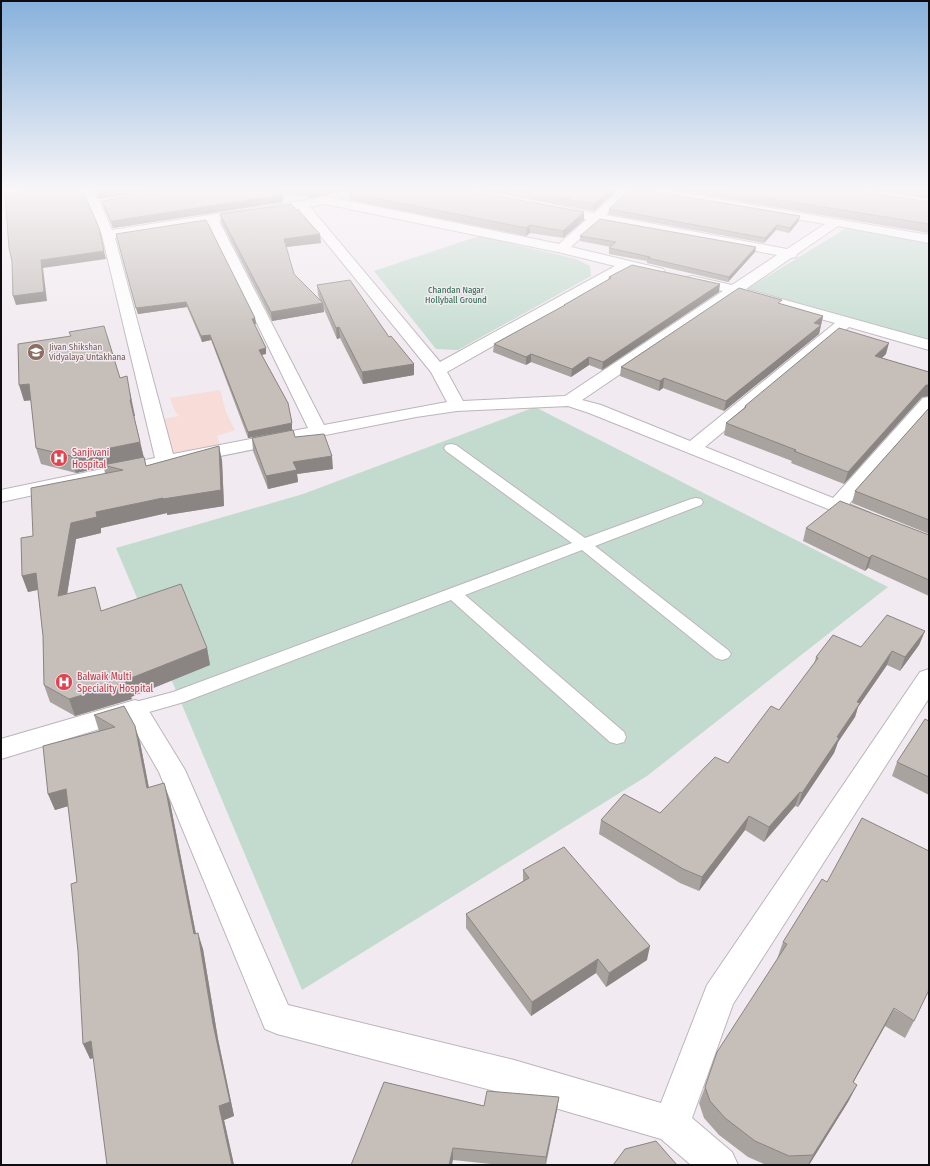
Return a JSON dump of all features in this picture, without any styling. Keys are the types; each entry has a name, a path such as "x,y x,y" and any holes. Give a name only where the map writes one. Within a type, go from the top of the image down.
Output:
{"street":[{"path":"110,243 165,460"},
{"path":"224,243 318,432"},
{"path":"334,243 438,370 457,406"},
{"path":"535,243 735,290 929,345"},
{"path":"562,249 568,243"},
{"path":"736,243 791,254"},
{"path":"569,401 806,243"},
{"path":"438,370 626,265"},
{"path":"692,448 846,322"},
{"path":"1,496 165,460 457,406 569,401 595,409 879,523"},
{"path":"837,506 929,402"},
{"path":"671,1124 719,996 929,678"},
{"path":"1,749 135,709 172,770 277,1018 514,1078 671,1124 719,1165"}],"lane":[{"path":"452,448 583,544 722,654"},
{"path":"135,709 178,697 696,502"},
{"path":"453,593 617,737"}],"shaded area":[{"path":"220,390 226,412 235,430 217,436 220,445 171,454 164,419 179,416 175,411 170,398"}],"green space":[{"name":"Chandan Nagar Hollyball Ground","path":"457,243 510,243 576,259 590,266 591,276 458,350 436,349 374,271"},
{"path":"821,243 929,243 929,341 747,289"},
{"path":"535,407 888,587 647,776 302,990 116,548 303,494"}],"building":[{"path":"9,243 102,243 104,251 41,260 44,292 13,296 12,261"},
{"path":"119,243 218,243 255,318 252,319 266,348 259,350 288,403 292,423 248,432 210,335 201,336 186,302 136,308"},
{"path":"235,243 285,243 294,274 323,303 271,312"},
{"path":"614,243 736,243 756,247 729,277 609,248"},
{"path":"632,265 720,284 603,362 589,357 572,369 531,354 526,357 494,344 565,305 611,278 609,277"},
{"path":"350,280 389,337 391,336 414,364 362,372 339,327 336,328 317,285"},
{"path":"739,288 782,300 778,303 823,316 814,323 821,325 726,401 664,378 660,381 621,367"},
{"path":"104,326 120,378 127,376 130,400 140,442 71,456 36,448 29,384 19,385 18,344 71,336 69,332"},
{"path":"839,328 889,343 875,356 929,372 929,385 926,385 848,472 726,423 746,407 745,406"},
{"path":"929,408 929,520 855,491"},
{"path":"293,430 295,437 324,434 332,456 293,462 297,470 266,476 252,438"},
{"path":"219,446 221,490 163,498 96,512 97,517 71,523 58,596 95,587 101,611 181,584 207,648 126,680 127,682 69,699 44,685 43,636 36,573 22,576 21,538 33,536 31,488 123,470 103,465 144,457 146,466"},
{"path":"840,501 929,535 929,580 872,555 869,558 806,528"},
{"path":"887,615 925,631 905,657 892,651 857,702 860,703 837,737 839,738 802,793 800,792 769,827 749,816 702,877 683,869 601,820 624,794 660,813 715,757 728,763 771,706 779,710 818,658 816,657 833,635 861,647"},
{"path":"124,706 135,726 147,788 164,783 165,786 194,934 198,933 213,1024 230,1102 219,1106 232,1165 107,1165 91,1041 83,1044 78,951 71,884 77,882 66,789 48,794 43,746 115,727 94,715"},
{"path":"925,719 929,721 929,777 897,762"},
{"path":"862,818 929,851 929,990 914,1021 894,1008 853,1082 857,1085 813,1155 789,1156 755,1141 725,1118 710,1101 705,1087 717,1052 787,944 783,942 822,879 827,882"},
{"path":"564,847 650,946 609,973 598,959 532,1002 466,914 529,878 523,870"},
{"path":"384,1082 484,1106 487,1091 559,1097 546,1157 453,1148 449,1165 351,1165"},
{"path":"656,1141 677,1165 613,1165 625,1149"}],"place":[{"name":"Jivan Shikshan Vidyalaya Untakhana","path":"36,352"},
{"name":"Sanjivani Hospital","path":"59,458"},
{"name":"Balwaik Multi Speciality Hospital","path":"64,682"}]}
